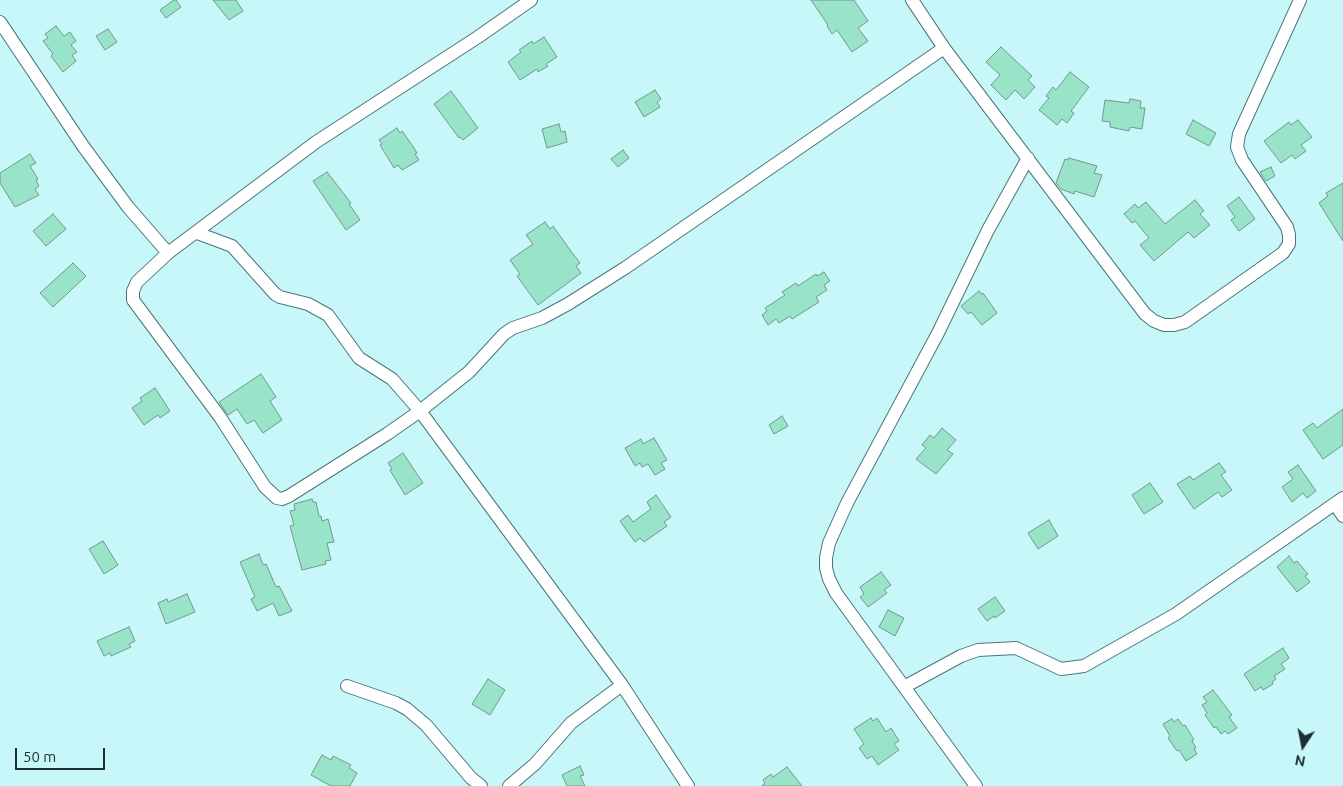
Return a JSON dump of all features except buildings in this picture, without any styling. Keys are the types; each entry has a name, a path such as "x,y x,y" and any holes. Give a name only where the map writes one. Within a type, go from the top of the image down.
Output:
{"street":[{"path":"531,0 478,37 316,142 168,254 137,282 133,291 133,300 220,417 265,487 277,498 282,499 289,496 420,411 469,372 504,334 513,328 551,313 625,268 944,48"},
{"path":"912,0 944,48 1145,314 1154,321 1164,325 1185,322 1284,253 1289,244 1287,227 1242,160 1237,147 1239,134 1300,0"},
{"path":"0,22 83,146 128,207 168,254"},
{"path":"976,786 856,618 836,593 826,568 829,543 847,503 938,332 988,230 1028,158"},
{"path":"197,233 232,246 275,294 308,304 328,316 359,358 392,379 420,411 622,684 688,786"},
{"path":"904,687 960,656 978,650 1016,648 1061,669 1084,666 1176,614 1339,501 1343,516"},
{"path":"509,786 536,764 571,722 622,684"},
{"path":"347,686 407,708 426,726 471,778 481,786"}]}
